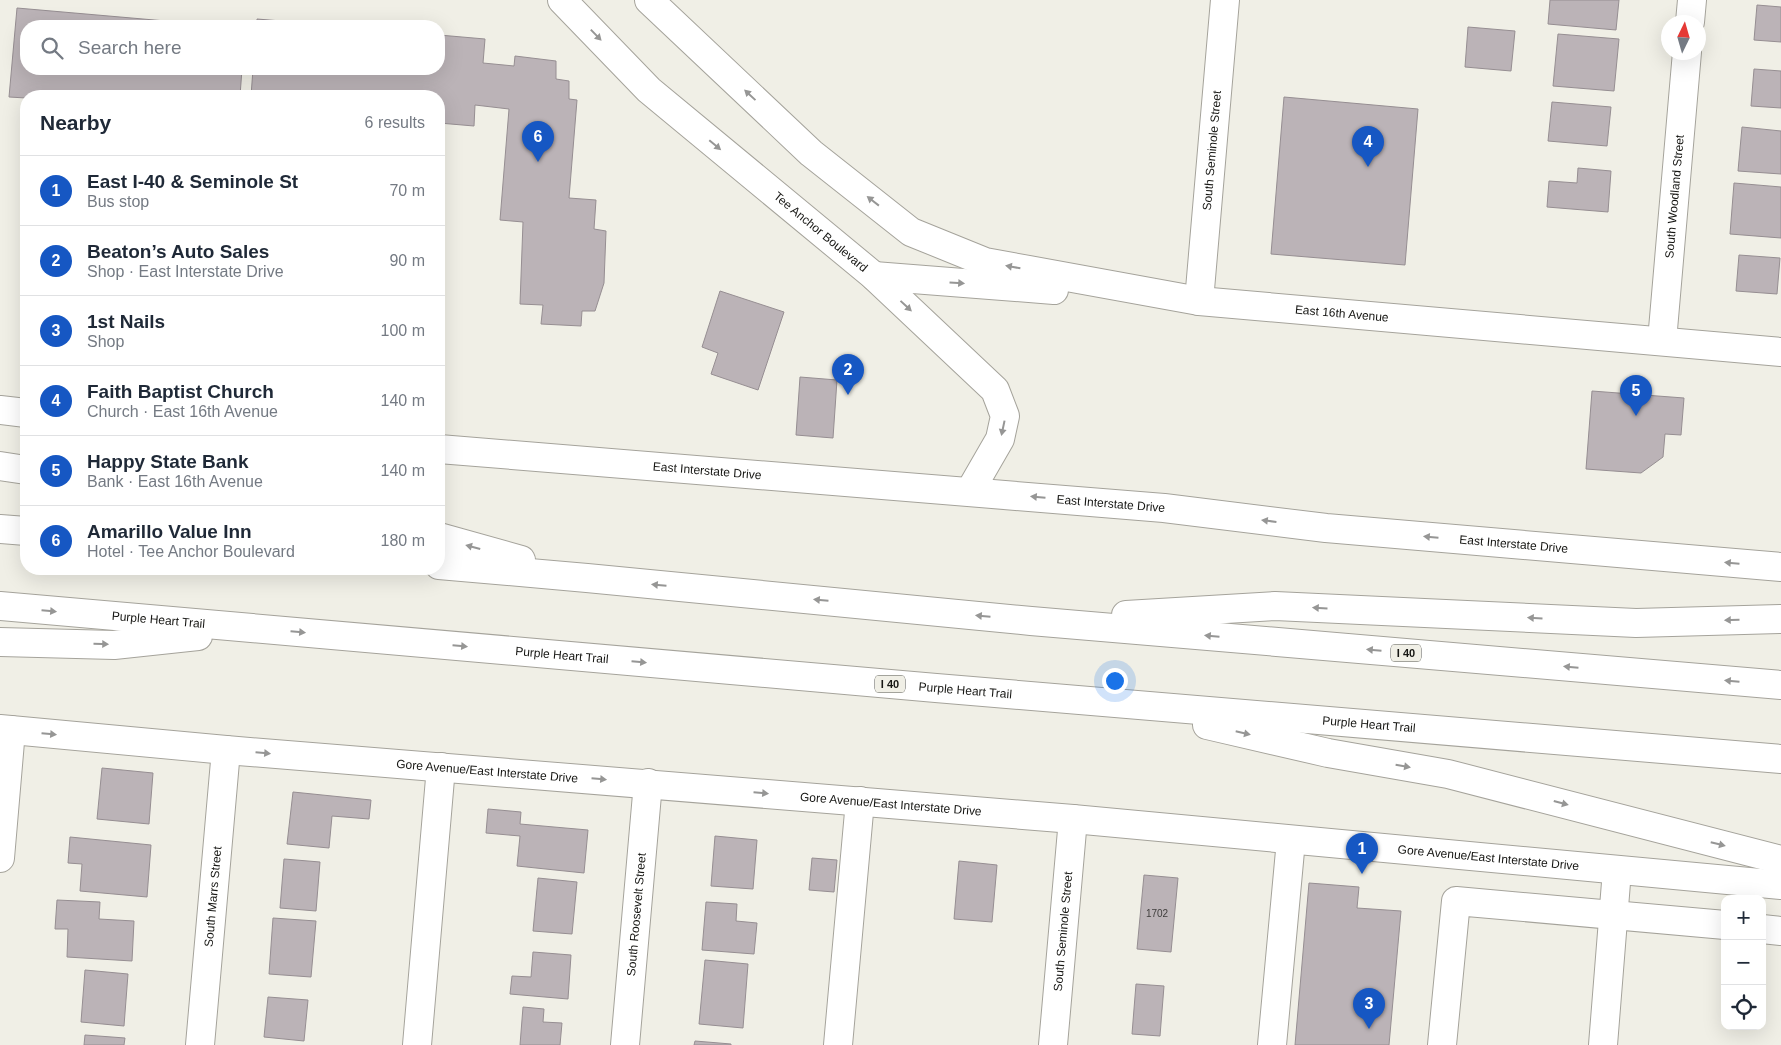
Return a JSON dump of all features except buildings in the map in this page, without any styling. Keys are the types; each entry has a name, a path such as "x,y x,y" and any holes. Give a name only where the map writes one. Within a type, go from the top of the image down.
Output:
{"main road":[{"name":"Tee Anchor Boulevard","path":"562,0 650,90 874,276 995,390 1006,416 1000,439 970,491"},
{"name":"East 16th Avenue","path":"649,0 811,153 911,232 985,262 1199,301 1781,352"},
{"name":"South Seminole Street","path":"1199,301 1225,0"},
{"path":"1691,15 1692,0"},
{"name":"South Woodland Street","path":"1662,341 1686,60"},
{"path":"874,276 1199,301"},
{"path":"0,410 20,412"},
{"name":"East Interstate Drive","path":"445,449 1164,508 1326,528 1781,567"},
{"path":"0,466 20,469"},
{"path":"0,529 20,531"},
{"path":"445,539 587,578"},
{"name":"I 40","path":"445,566 587,578 1031,621 1781,685"},
{"name":"Purple Heart Trail","path":"0,606 1110,703 1781,759"},
{"path":"1031,621 1276,606 1636,622 1781,619"},
{"path":"0,642 114,645 263,629"},
{"path":"1110,703 1328,753 1448,774 1781,860"},
{"path":"0,858 6,730"},
{"name":"Gore Avenue/East Interstate Drive","path":"6,730 226,750 1073,819 1781,884"},
{"name":"South Marrs Street","path":"200,1045 226,750"},
{"path":"417,1045 441,767"},
{"name":"South Roosevelt Street","path":"625,1045 648,783"},
{"path":"838,1045 860,801"},
{"name":"South Seminole Street","path":"1054,1045 1073,819"},
{"path":"1272,1045 1291,840"},
{"path":"1603,1045 1618,870"},
{"path":"1442,1045 1456,901 1721,925"},
{"path":"1766,929 1781,931"}],"place":[{"name":"Amarillo Value Inn","path":"538,162"},
{"name":"Faith Baptist Church","path":"1368,167"},
{"name":"Beaton’s Auto Sales","path":"848,395"},
{"name":"Happy State Bank","path":"1636,416"},
{"name":"East I-40 & Seminole St","path":"1362,874"},
{"name":"1st Nails","path":"1369,1029"}]}
